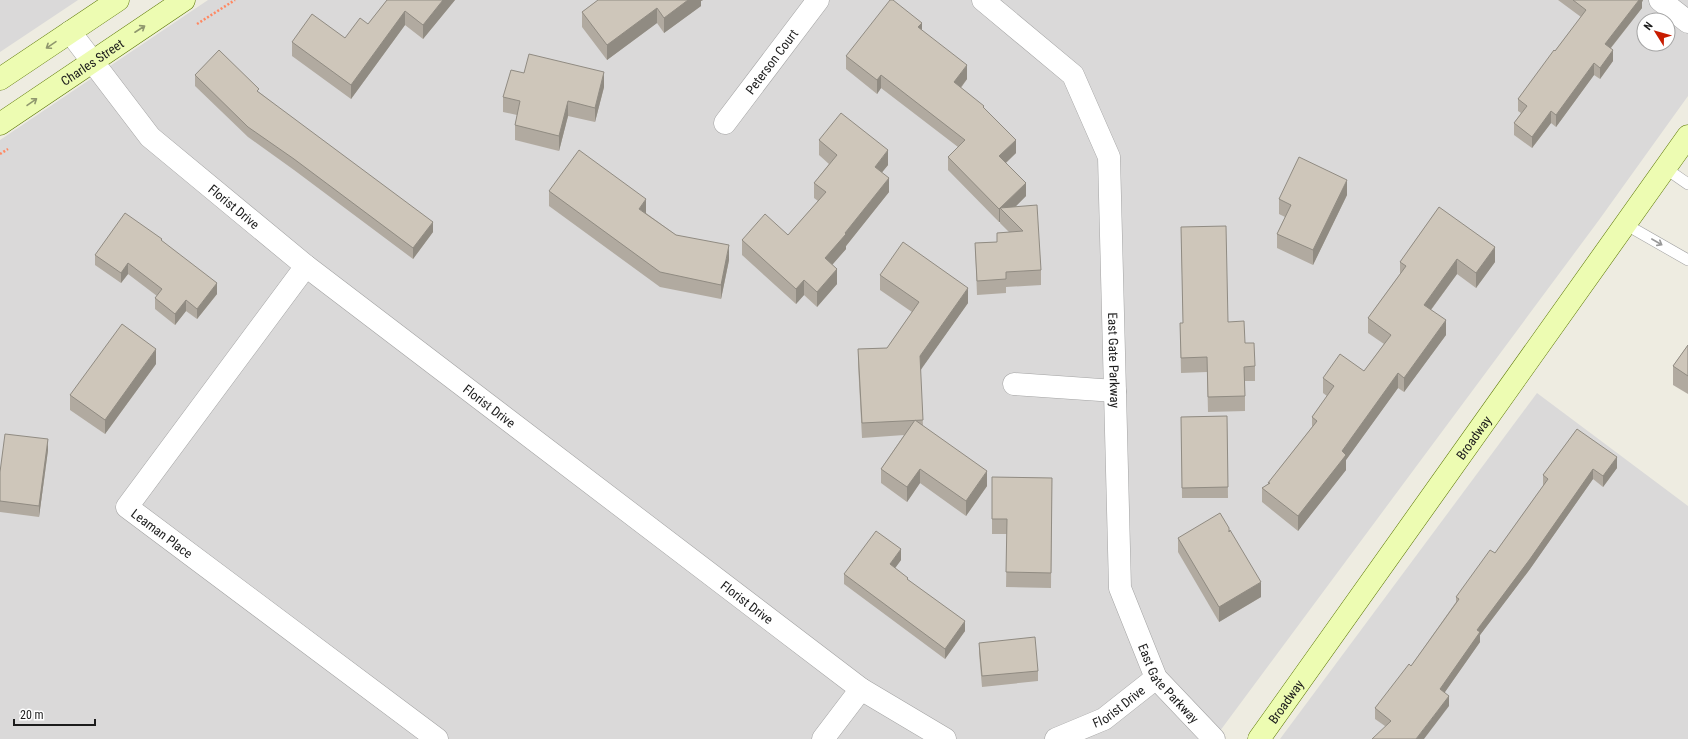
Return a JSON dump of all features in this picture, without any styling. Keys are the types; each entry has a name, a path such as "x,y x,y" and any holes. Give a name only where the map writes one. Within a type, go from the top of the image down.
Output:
{"main road":[{"path":"0,78 118,0"},
{"name":"Charles Street","path":"0,124 92,60 184,0"},
{"name":"Broadway","path":"1259,739 1688,136"}],"street":[{"name":"Peterson Court","path":"725,123 818,0"},
{"name":"East Gate Parkway","path":"984,0 1073,75 1108,157 1120,588 1156,678 1214,739"},
{"path":"1660,0 1688,22"},
{"name":"Florist Drive","path":"70,32 150,137 306,266 861,689 945,739"},
{"name":"Leaman Place","path":"306,266 127,507 437,739"},
{"path":"1014,384 1115,391"},
{"name":"Florist Drive","path":"1056,739 1104,719 1156,678"},
{"path":"823,739 861,689"}],"lane":[{"path":"1665,168 1688,184"},
{"path":"1625,224 1688,260"}],"shaded area":[{"path":"0,0 78,0 0,52"},
{"path":"208,0 1688,0 1688,96 1599,220 1214,739 0,739 0,140"},
{"path":"1537,393 1688,506 1688,739 1280,739"}],"building":[{"path":"387,0 443,0 423,25 405,11 351,85 292,42 312,14 345,38 360,18 368,24"},
{"path":"598,0 688,0 664,18 657,8 607,45 582,12"},
{"path":"890,0 893,0 922,23 918,27 967,65 954,82 984,106 983,107 1016,140 999,156 1026,183 999,209 948,157 965,140 881,75 877,80 846,56"},
{"path":"1573,0 1639,0 1605,44 1613,50 1600,68 1594,63 1556,115 1551,111 1532,137 1514,123 1527,106 1518,99 1586,10"},
{"path":"219,50 259,89 257,91 433,222 413,248 294,159 248,127 195,75"},
{"path":"529,54 604,72 595,108 568,101 559,136 515,125 520,101 503,97 511,70 524,73"},
{"path":"841,113 888,150 875,167 889,178 845,233 846,234 825,258 837,269 817,292 804,280 796,289 742,240 765,214 788,235 826,192 814,183 837,155 819,140"},
{"path":"579,150 646,199 639,209 676,235 729,245 721,285 660,272 549,191"},
{"path":"1299,157 1347,180 1313,250 1277,234 1291,205 1279,199"},
{"path":"1037,205 1041,270 1006,272 1006,279 977,281 975,243 997,242 997,233 1023,231 1000,208"},
{"path":"1439,207 1495,247 1476,273 1457,259 1424,305 1446,320 1404,378 1398,373 1342,451 1346,455 1298,516 1262,488 1270,483 1268,483 1317,421 1312,417 1334,386 1323,378 1340,354 1364,371 1391,335 1368,318 1406,266 1400,262"},
{"path":"125,213 162,239 161,240 217,283 197,309 186,300 175,314 155,298 162,289 128,263 121,273 95,255"},
{"path":"1226,226 1228,322 1244,321 1245,343 1254,343 1255,366 1244,367 1245,396 1208,397 1207,357 1181,358 1180,323 1183,323 1181,227"},
{"path":"903,242 968,288 920,356 923,420 862,423 858,349 887,348 919,302 880,275"},
{"path":"122,324 156,349 105,420 70,395"},
{"path":"1688,345 1688,376 1673,366"},
{"path":"1227,416 1228,487 1182,488 1181,417"},
{"path":"915,420 987,471 966,501 920,469 907,487 881,469"},
{"path":"1577,429 1617,457 1603,476 1593,469 1530,559 1477,630 1480,632 1440,689 1449,696 1416,739 1372,739 1391,721 1375,708 1409,664 1411,666 1459,599 1456,597 1490,550 1495,553 1548,479 1543,475"},
{"path":"5,434 48,439 39,506 0,501 0,472"},
{"path":"992,477 1052,478 1051,573 1006,572 1007,519 992,519"},
{"path":"1220,513 1229,528 1229,532 1230,530 1261,582 1219,607 1178,538"},
{"path":"876,531 901,549 890,564 908,578 907,579 965,621 945,649 844,574"},
{"path":"1035,637 1038,671 982,676 979,643"}]}
